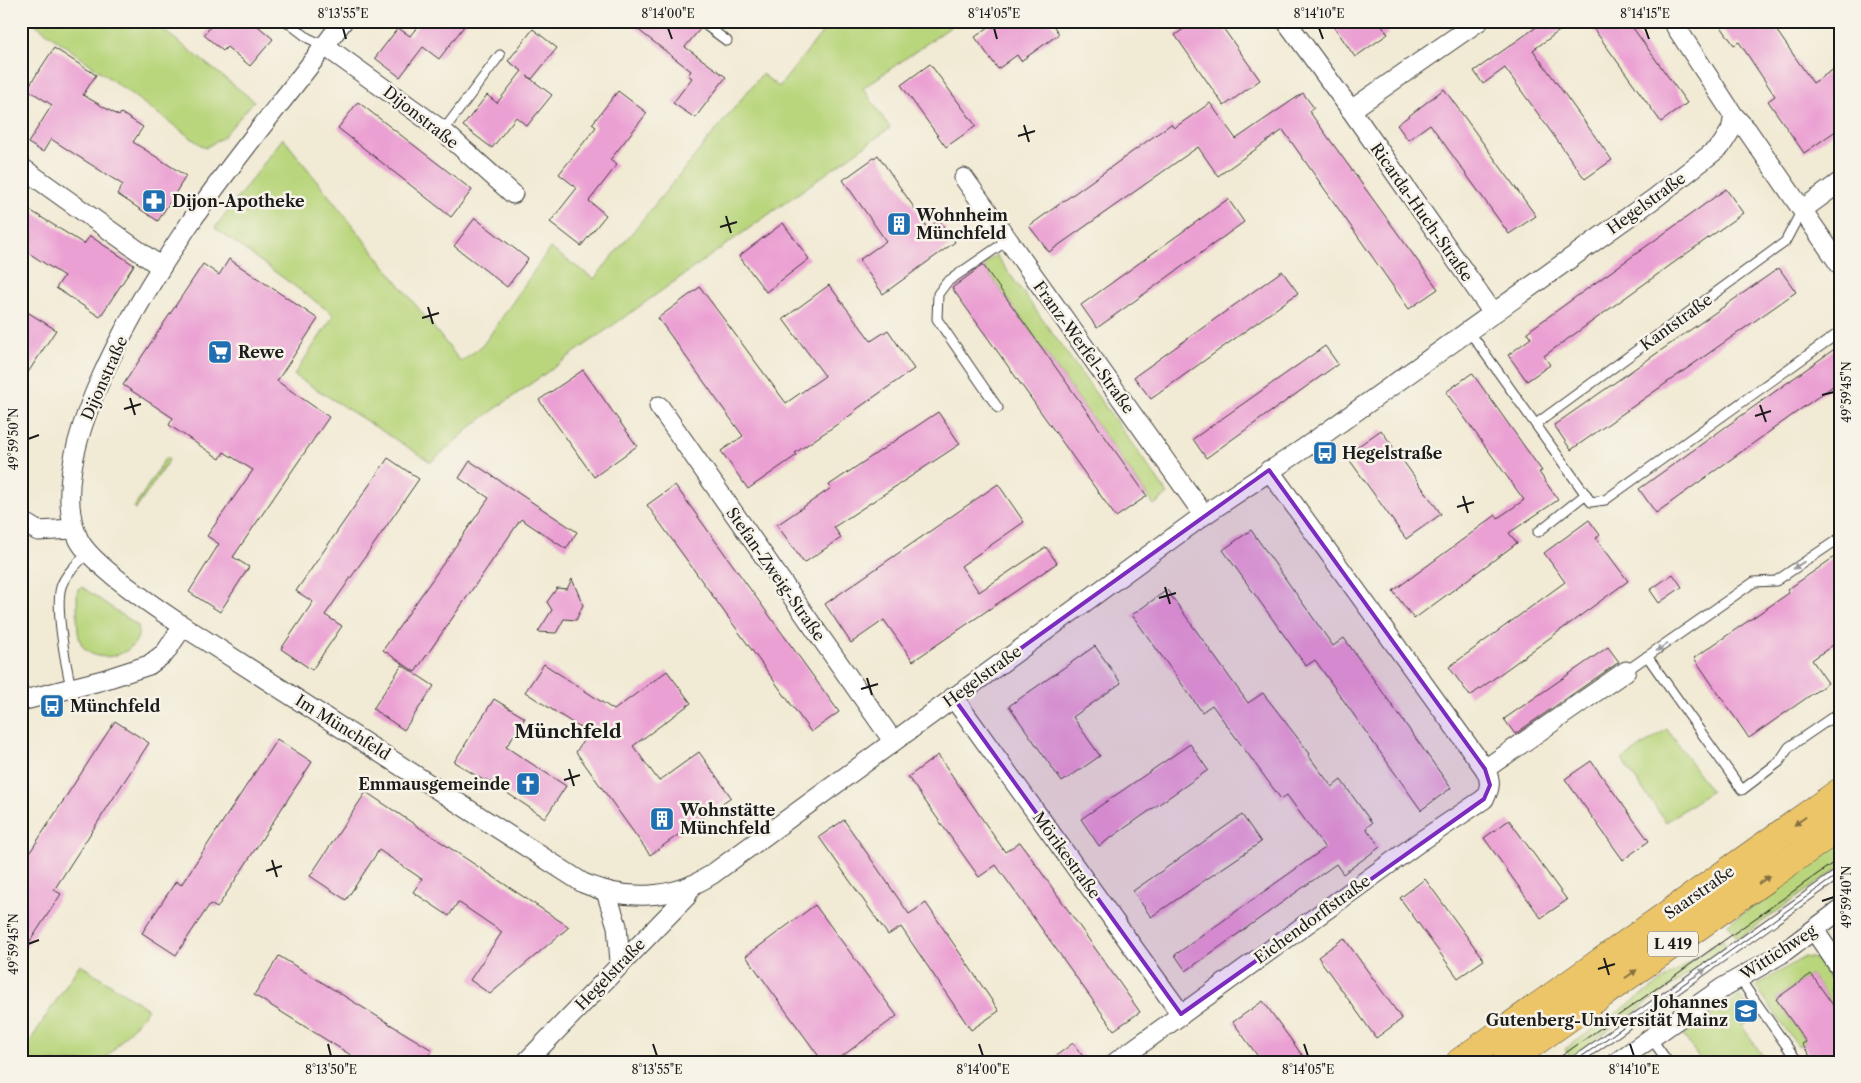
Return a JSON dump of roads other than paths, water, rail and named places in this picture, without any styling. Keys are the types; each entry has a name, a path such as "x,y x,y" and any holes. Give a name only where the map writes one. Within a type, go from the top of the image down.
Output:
{"highway":[{"name":"Saarstraße","path":"1460,1062 1840,792"},
{"name":"Saarstraße","path":"1506,1062 1840,826"}],"street":[{"name":"Dijonstraße","path":"183,626 148,602 88,552 74,529 70,506 70,475 87,411 125,330 161,267 191,221 343,21"},
{"name":"Ricarda-Huch-Straße","path":"1286,21 1351,110 1493,314"},
{"path":"1351,110 1479,21"},
{"path":"1672,21 1734,116 1747,130 1840,265"},
{"name":"Dijonstraße","path":"325,46 443,131 513,194"},
{"name":"Hegelstraße","path":"606,892 642,896 671,892 692,885 711,875 1204,515 1311,443 1654,198 1721,146 1731,130 1734,116"},
{"path":"21,167 161,267"},
{"name":"Franz-Werfel-Straße","path":"964,178 1204,515"},
{"path":"1802,210 1840,182"},
{"name":"Stefan-Zweig-Straße","path":"660,406 894,741"},
{"path":"1269,470 1485,769 1626,672"},
{"path":"21,521 38,531 74,529"},
{"path":"21,700 104,680 158,660 183,626"},
{"name":"Im Münchfeld","path":"183,626 583,883 606,892"},
{"name":"Mörikestraße","path":"953,697 1181,1014"},
{"name":"Eichendorffstraße","path":"1116,1062 1484,799 1490,785 1489,776 1485,769"},
{"name":"Hegelstraße","path":"526,1062 620,962 686,897 692,885"},
{"path":"606,892 617,926 620,962"},
{"name":"Wittichweg","path":"1617,1062 1739,978 1781,954 1840,910"},
{"path":"1814,930 1840,968"}],"lane":[{"name":"Dijonstraße","path":"286,21 308,38 325,46"},
{"path":"700,21 727,41"},
{"path":"443,131 500,55"},
{"name":"Kantstraße","path":"1536,424 1785,242 1802,210"},
{"path":"998,408 936,319 938,294 947,282 1008,240"},
{"path":"1469,331 1591,502 1605,500 1840,332"},
{"path":"1538,532 1586,494"},
{"path":"1626,672 1754,582 1776,580 1840,538"},
{"path":"71,687 64,654 60,596 66,578 88,552"},
{"path":"1648,656 1742,790 1780,762 1789,747 1840,712"},
{"path":"1574,1062 1840,873"},
{"path":"1739,978 1798,1062"},
{"path":"1651,1038 1668,1062"}],"tram line":[{"path":"1553,1062 1840,858"},
{"path":"1574,1062 1840,873"}],"place":[{"name":"Dijon-Apotheke","path":"154,201"},
{"name":"Wohnheim Münchfeld","path":"899,224"},
{"name":"Rewe","path":"220,352"},
{"name":"Hegelstraße","path":"1325,453"},
{"name":"Münchfeld","path":"52,706"},
{"name":"Emmausgemeinde","path":"528,784"},
{"name":"Wohnstätte Münchfeld","path":"662,819"},
{"name":"Johannes Gutenberg-Universität Mainz","path":"1746,1011"}],"district":[{"name":"Münchfeld","path":"568,731"}]}
